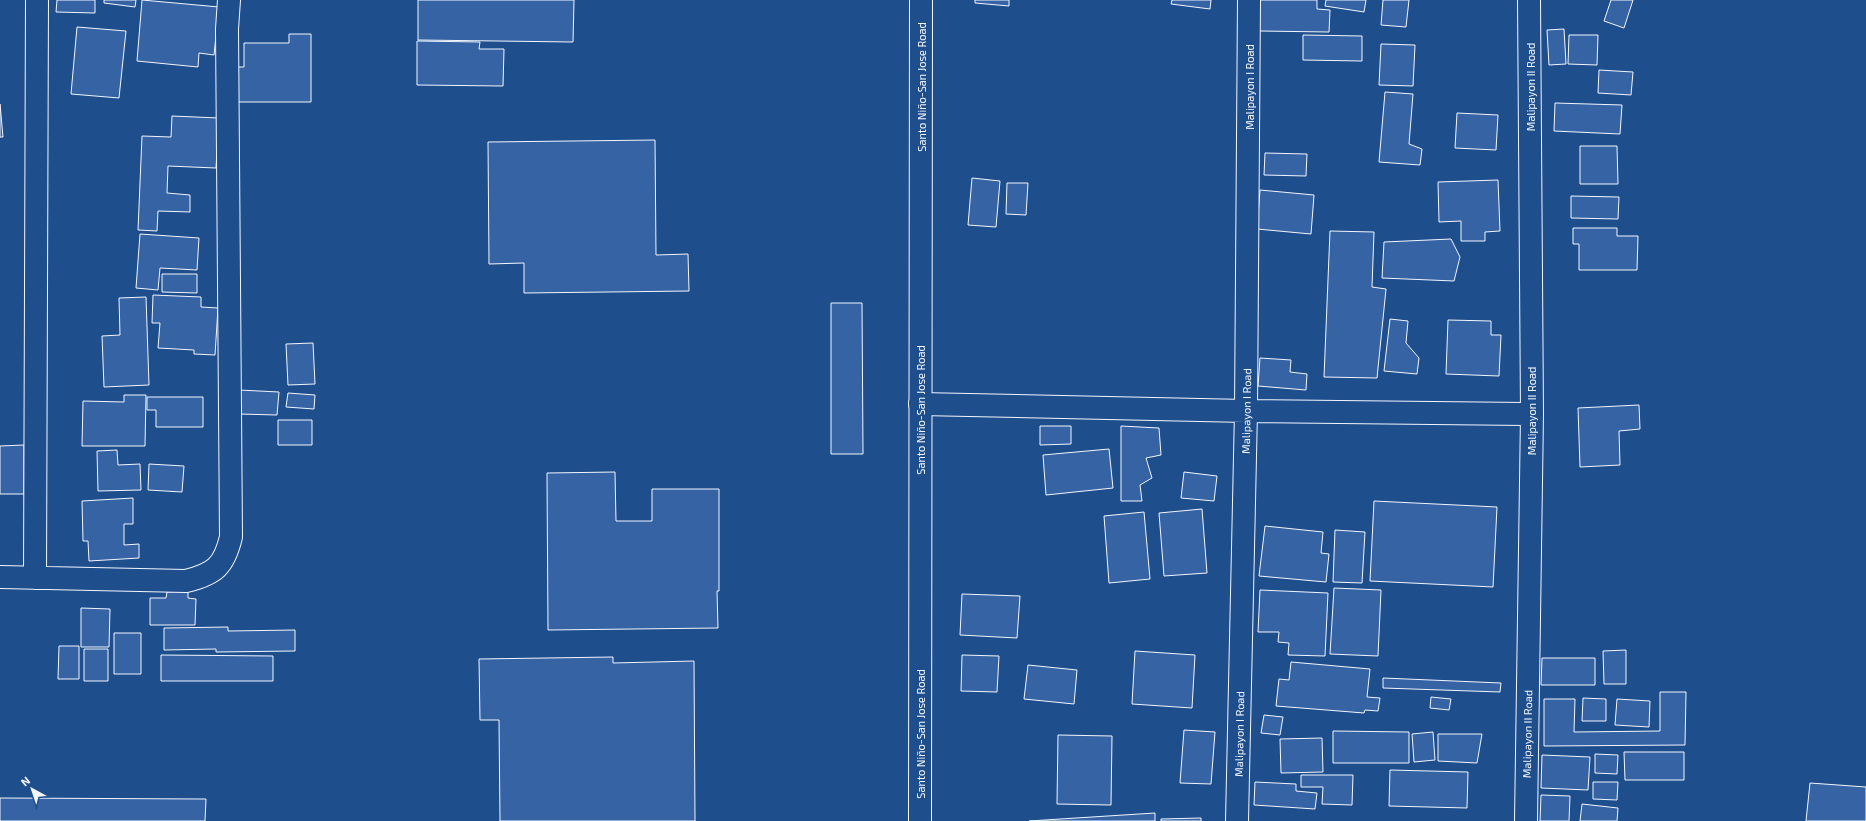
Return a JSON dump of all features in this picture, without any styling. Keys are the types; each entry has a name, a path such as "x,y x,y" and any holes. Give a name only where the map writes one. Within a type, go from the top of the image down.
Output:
{"street":[{"path":"35,578 38,0"},
{"path":"0,577 186,581 204,577 218,567 227,554 231,537 227,37 229,0"},
{"name":"Santo Niño-San Jose Road","path":"920,821 921,0"},
{"name":"Malipayon I Road","path":"1237,821 1246,411 1249,0"},
{"name":"Malipayon II Road","path":"1526,821 1532,414 1529,0"},
{"path":"920,404 1246,411 1532,414"}],"building":[{"path":"57,0 95,0 95,13 56,12"},
{"path":"104,0 136,0 135,7 104,3"},
{"path":"142,0 219,7 214,55 199,53 198,67 137,61"},
{"path":"418,0 574,0 573,42 418,40"},
{"path":"975,0 1009,0 1009,6 975,3"},
{"path":"1172,0 1211,0 1210,9 1171,4"},
{"path":"1260,0 1317,0 1317,9 1330,10 1329,32 1259,31"},
{"path":"1326,0 1366,0 1364,12 1325,6"},
{"path":"1383,0 1409,0 1406,27 1381,25"},
{"path":"1611,0 1633,0 1624,28 1604,21"},
{"path":"77,27 126,31 119,98 71,94"},
{"path":"1564,29 1566,64 1549,65 1547,30"},
{"path":"289,34 311,34 311,102 238,102 238,67 244,67 244,43 289,43"},
{"path":"1303,35 1362,36 1362,61 1303,60"},
{"path":"1569,35 1598,35 1597,65 1568,64"},
{"path":"417,41 480,42 479,49 504,49 503,86 417,85"},
{"path":"1381,44 1415,45 1413,86 1379,85"},
{"path":"1599,70 1633,72 1631,95 1598,93"},
{"path":"1385,92 1413,94 1409,144 1422,149 1420,165 1379,162"},
{"path":"1555,103 1622,105 1620,134 1554,131"},
{"path":"0,104 3,137 0,137"},
{"path":"1457,113 1498,115 1496,150 1455,148"},
{"path":"172,116 219,118 216,168 168,166 167,193 190,195 190,212 158,211 157,231 138,230 142,136 171,137"},
{"path":"655,140 656,255 688,254 689,291 524,293 524,263 489,264 488,142"},
{"path":"1580,146 1617,146 1618,184 1580,184"},
{"path":"1265,153 1307,154 1306,176 1264,175"},
{"path":"972,178 1000,181 996,227 968,225"},
{"path":"1498,180 1500,231 1485,232 1485,241 1461,241 1461,221 1439,222 1438,182"},
{"path":"1007,183 1028,183 1026,215 1006,214"},
{"path":"1260,190 1314,195 1311,234 1257,229"},
{"path":"1571,196 1619,197 1618,219 1571,218"},
{"path":"1573,228 1617,228 1617,236 1638,236 1637,270 1579,270 1579,244 1573,244"},
{"path":"1330,231 1374,232 1372,287 1386,289 1377,378 1324,377"},
{"path":"140,234 199,238 197,270 160,268 158,290 136,288"},
{"path":"1451,239 1460,257 1454,281 1382,278 1384,242"},
{"path":"162,274 197,274 197,293 162,292"},
{"path":"153,295 201,297 201,307 218,308 215,355 194,354 194,350 158,348 160,323 152,323"},
{"path":"146,297 149,385 104,387 102,336 120,335 119,298"},
{"path":"831,303 862,303 863,454 831,454"},
{"path":"1390,319 1408,321 1406,343 1419,358 1417,374 1384,371"},
{"path":"1448,320 1491,321 1491,335 1501,335 1499,376 1446,374"},
{"path":"313,343 315,384 288,385 286,344"},
{"path":"1260,358 1291,360 1290,372 1307,374 1306,390 1258,386"},
{"path":"239,390 279,392 277,415 238,414"},
{"path":"288,393 315,395 314,409 286,407"},
{"path":"124,395 146,395 145,446 82,446 83,401 124,402"},
{"path":"147,397 203,397 203,427 156,427 156,410 147,410"},
{"path":"1639,405 1640,429 1619,431 1620,465 1580,467 1578,408"},
{"path":"278,420 312,420 312,445 278,445"},
{"path":"1040,426 1071,426 1071,444 1040,445"},
{"path":"1121,426 1159,428 1161,455 1146,458 1152,478 1140,485 1142,501 1121,501"},
{"path":"24,445 24,494 0,494 0,446"},
{"path":"1109,449 1113,488 1046,495 1043,455"},
{"path":"117,450 118,465 140,464 141,490 98,491 97,451"},
{"path":"149,464 184,466 182,492 148,490"},
{"path":"615,472 616,521 652,521 652,489 719,489 719,591 717,591 718,628 548,630 547,473"},
{"path":"1184,472 1217,476 1214,501 1181,498"},
{"path":"133,498 133,524 124,524 124,545 139,544 139,558 89,561 88,541 83,541 82,501"},
{"path":"1374,501 1497,507 1493,587 1370,581"},
{"path":"1202,509 1207,573 1164,576 1159,513"},
{"path":"1144,512 1150,579 1109,583 1104,516"},
{"path":"1265,526 1323,532 1321,553 1329,554 1326,582 1259,576"},
{"path":"1335,530 1365,532 1362,583 1333,582"},
{"path":"1334,588 1381,590 1378,656 1330,654"},
{"path":"1260,590 1328,593 1325,656 1288,655 1289,643 1278,642 1279,632 1258,632"},
{"path":"188,591 188,598 196,599 195,625 150,625 150,598 166,598 167,592"},
{"path":"962,594 1020,596 1017,638 960,635"},
{"path":"81,608 110,609 109,647 81,647"},
{"path":"228,627 228,631 295,630 295,651 216,652 216,649 164,650 164,628"},
{"path":"114,633 141,633 141,674 114,674"},
{"path":"59,646 79,646 79,679 58,679"},
{"path":"84,649 108,649 108,681 84,681"},
{"path":"1626,650 1626,684 1604,684 1603,651"},
{"path":"1135,651 1195,655 1192,708 1132,704"},
{"path":"161,655 273,656 273,681 161,681"},
{"path":"962,655 999,656 997,692 961,691"},
{"path":"613,657 613,663 694,661 695,821 500,821 499,720 480,720 479,659"},
{"path":"1542,658 1595,658 1595,685 1541,685"},
{"path":"1291,662 1370,669 1367,697 1380,698 1378,711 1365,710 1364,713 1276,706 1279,679 1289,680"},
{"path":"1028,665 1077,670 1074,704 1024,699"},
{"path":"1383,678 1501,683 1500,692 1383,688"},
{"path":"1660,692 1686,692 1685,745 1544,746 1544,699 1575,699 1574,732 1660,731"},
{"path":"1431,697 1451,699 1449,710 1430,708"},
{"path":"1583,698 1606,699 1606,721 1582,721"},
{"path":"1617,699 1650,701 1649,727 1615,725"},
{"path":"1264,715 1283,717 1280,735 1261,733"},
{"path":"1184,730 1215,732 1211,784 1180,783"},
{"path":"1333,731 1409,732 1409,763 1333,763"},
{"path":"1433,732 1435,760 1414,762 1412,734"},
{"path":"1438,734 1482,734 1477,763 1438,761"},
{"path":"1058,735 1112,736 1111,805 1057,804"},
{"path":"1322,738 1323,772 1281,773 1280,739"},
{"path":"1624,752 1684,752 1684,780 1625,780"},
{"path":"1595,754 1618,755 1617,774 1595,773"},
{"path":"1542,755 1590,757 1588,790 1541,788"},
{"path":"1390,770 1468,772 1467,808 1389,806"},
{"path":"1301,775 1353,775 1352,805 1322,804 1323,787 1301,787"},
{"path":"1255,782 1296,784 1296,791 1317,793 1315,809 1254,805"},
{"path":"1593,782 1618,782 1617,800 1593,799"},
{"path":"1810,783 1866,787 1866,821 1806,821"},
{"path":"1541,795 1570,796 1569,821 1540,821"},
{"path":"0,798 206,799 205,821 0,821"},
{"path":"1582,804 1618,808 1617,821 1580,821"},
{"path":"1155,813 1155,821 1029,821"},
{"path":"1201,818 1201,821 1161,821 1161,819"}]}
